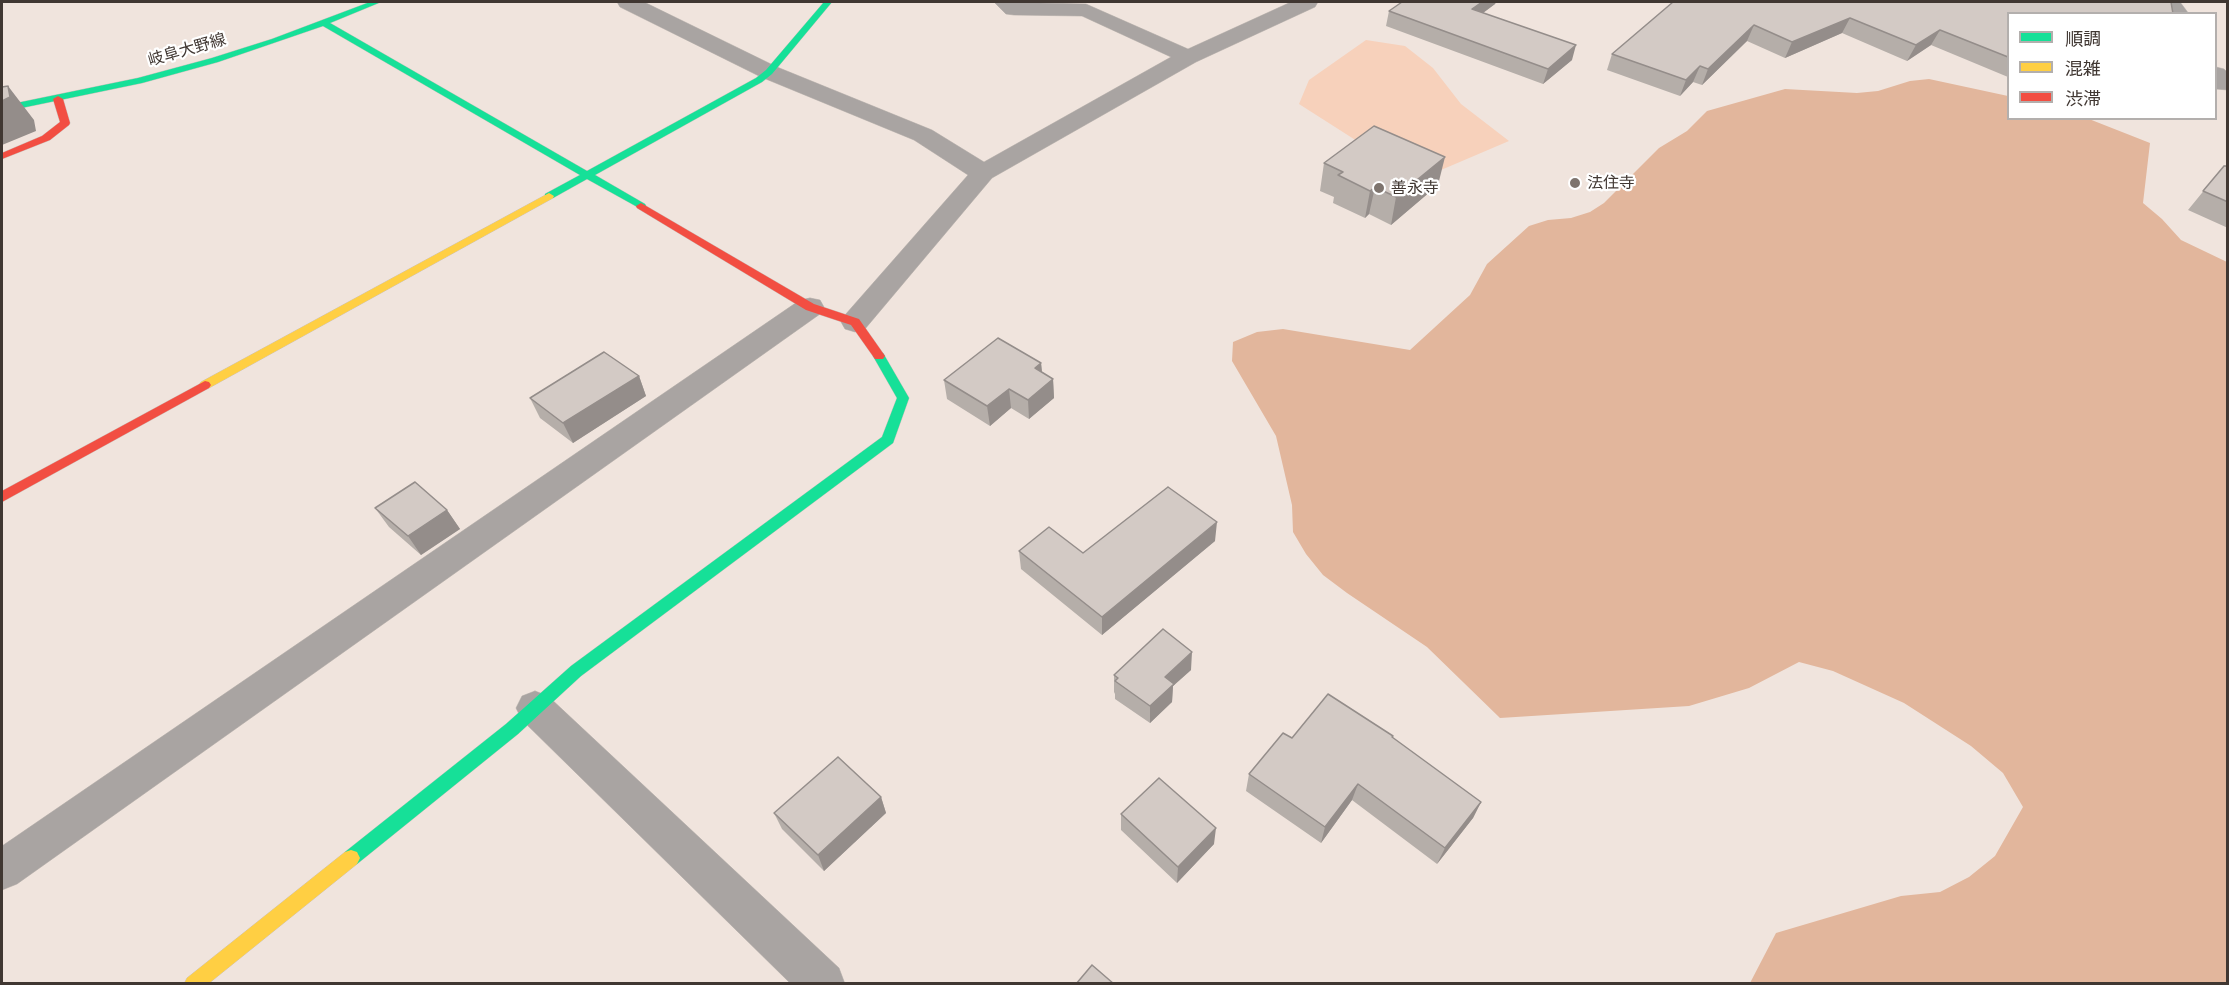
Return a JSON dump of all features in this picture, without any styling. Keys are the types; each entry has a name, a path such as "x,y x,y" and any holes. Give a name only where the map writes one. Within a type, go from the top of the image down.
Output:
{"street":[{"name":"岐阜大野線","path":"2,109 139,81 204,63 324,23 377,2"},
{"path":"628,2 769,72 923,135 982,173"},
{"path":"2,497 759,81 828,2"},
{"path":"1004,2 1014,9 1086,10 1188,57"},
{"path":"855,322 982,173 1188,57 1307,2"},
{"path":"193,984 535,708 576,671 888,440 903,398 888,368 855,322 810,307 587,174 324,23"},
{"path":"2217,75 2224,84 2217,81"},
{"path":"2,156 46,138 65,123 58,99"},
{"path":"2,870 810,307"},
{"path":"535,708 823,984"}],"shaded area":[{"path":"1366,40 1405,46 1433,68 1461,104 1509,141 1441,170 1382,157 1299,104 1309,80"},
{"path":"1929,79 2007,96 2007,120 2092,120 2150,143 2143,203 2181,240 2227,262 2227,983 1750,983 1776,933 1901,896 1940,892 1969,877 1995,856 2023,807 2003,773 1971,746 1904,703 1833,671 1799,662 1749,688 1689,706 1500,718 1427,647 1323,575 1306,554 1293,532 1292,505 1276,436 1232,361 1233,342 1257,332 1283,329 1410,350 1470,295 1487,264 1529,226 1548,220 1571,218 1590,212 1604,203 1659,148 1687,131 1707,111 1785,89 1857,93 1878,91 1910,81"}],"building":[{"path":"1402,2 1482,2 1472,9 1576,45 1548,69 1389,11"},
{"path":"1673,2 2171,2 2173,12 2007,12 2007,57 1940,30 1916,45 1850,18 1792,42 1754,25 1708,69 1700,66 1686,80 1612,54"},
{"path":"8,86 10,97 2,101 2,87"},
{"path":"1374,126 1445,157 1396,197 1375,187 1370,191 1338,175 1343,172 1324,163"},
{"path":"2224,166 2228,166 2228,202 2203,191"},
{"path":"998,338 1041,363 1035,368 1053,379 1028,400 1009,389 987,406 944,380"},
{"path":"604,352 639,376 563,423 530,398"},
{"path":"415,482 447,510 408,536 375,508"},
{"path":"1168,487 1217,522 1102,617 1019,551 1049,527 1083,553"},
{"path":"1163,629 1192,652 1165,677 1174,684 1150,706 1115,681 1118,678 1114,675"},
{"path":"1328,694 1393,736 1481,802 1445,848 1358,784 1325,827 1249,774 1283,733 1292,738"},
{"path":"838,757 881,797 818,855 774,813"},
{"path":"1159,778 1216,828 1178,867 1121,814"},
{"path":"1092,965 1114,984 1076,984"}],"traffic: fast":[{"path":"2,109 139,81 215,60 275,41 377,2"},
{"path":"549,196 759,80 769,72 828,2"},
{"path":"324,23 641,206"},
{"path":"351,858 512,729 576,671 888,440 903,398 879,356"}],"traffic: slow":[{"path":"205,385 549,196"},
{"path":"193,984 351,858"}],"traffic: jam":[{"path":"2,156 46,138 65,123 58,99"},
{"path":"641,206 810,307 855,322 879,356"},
{"path":"2,497 205,385"}],"place":[{"name":"法住寺","path":"1575,183"},
{"name":"善永寺","path":"1379,188"}]}
